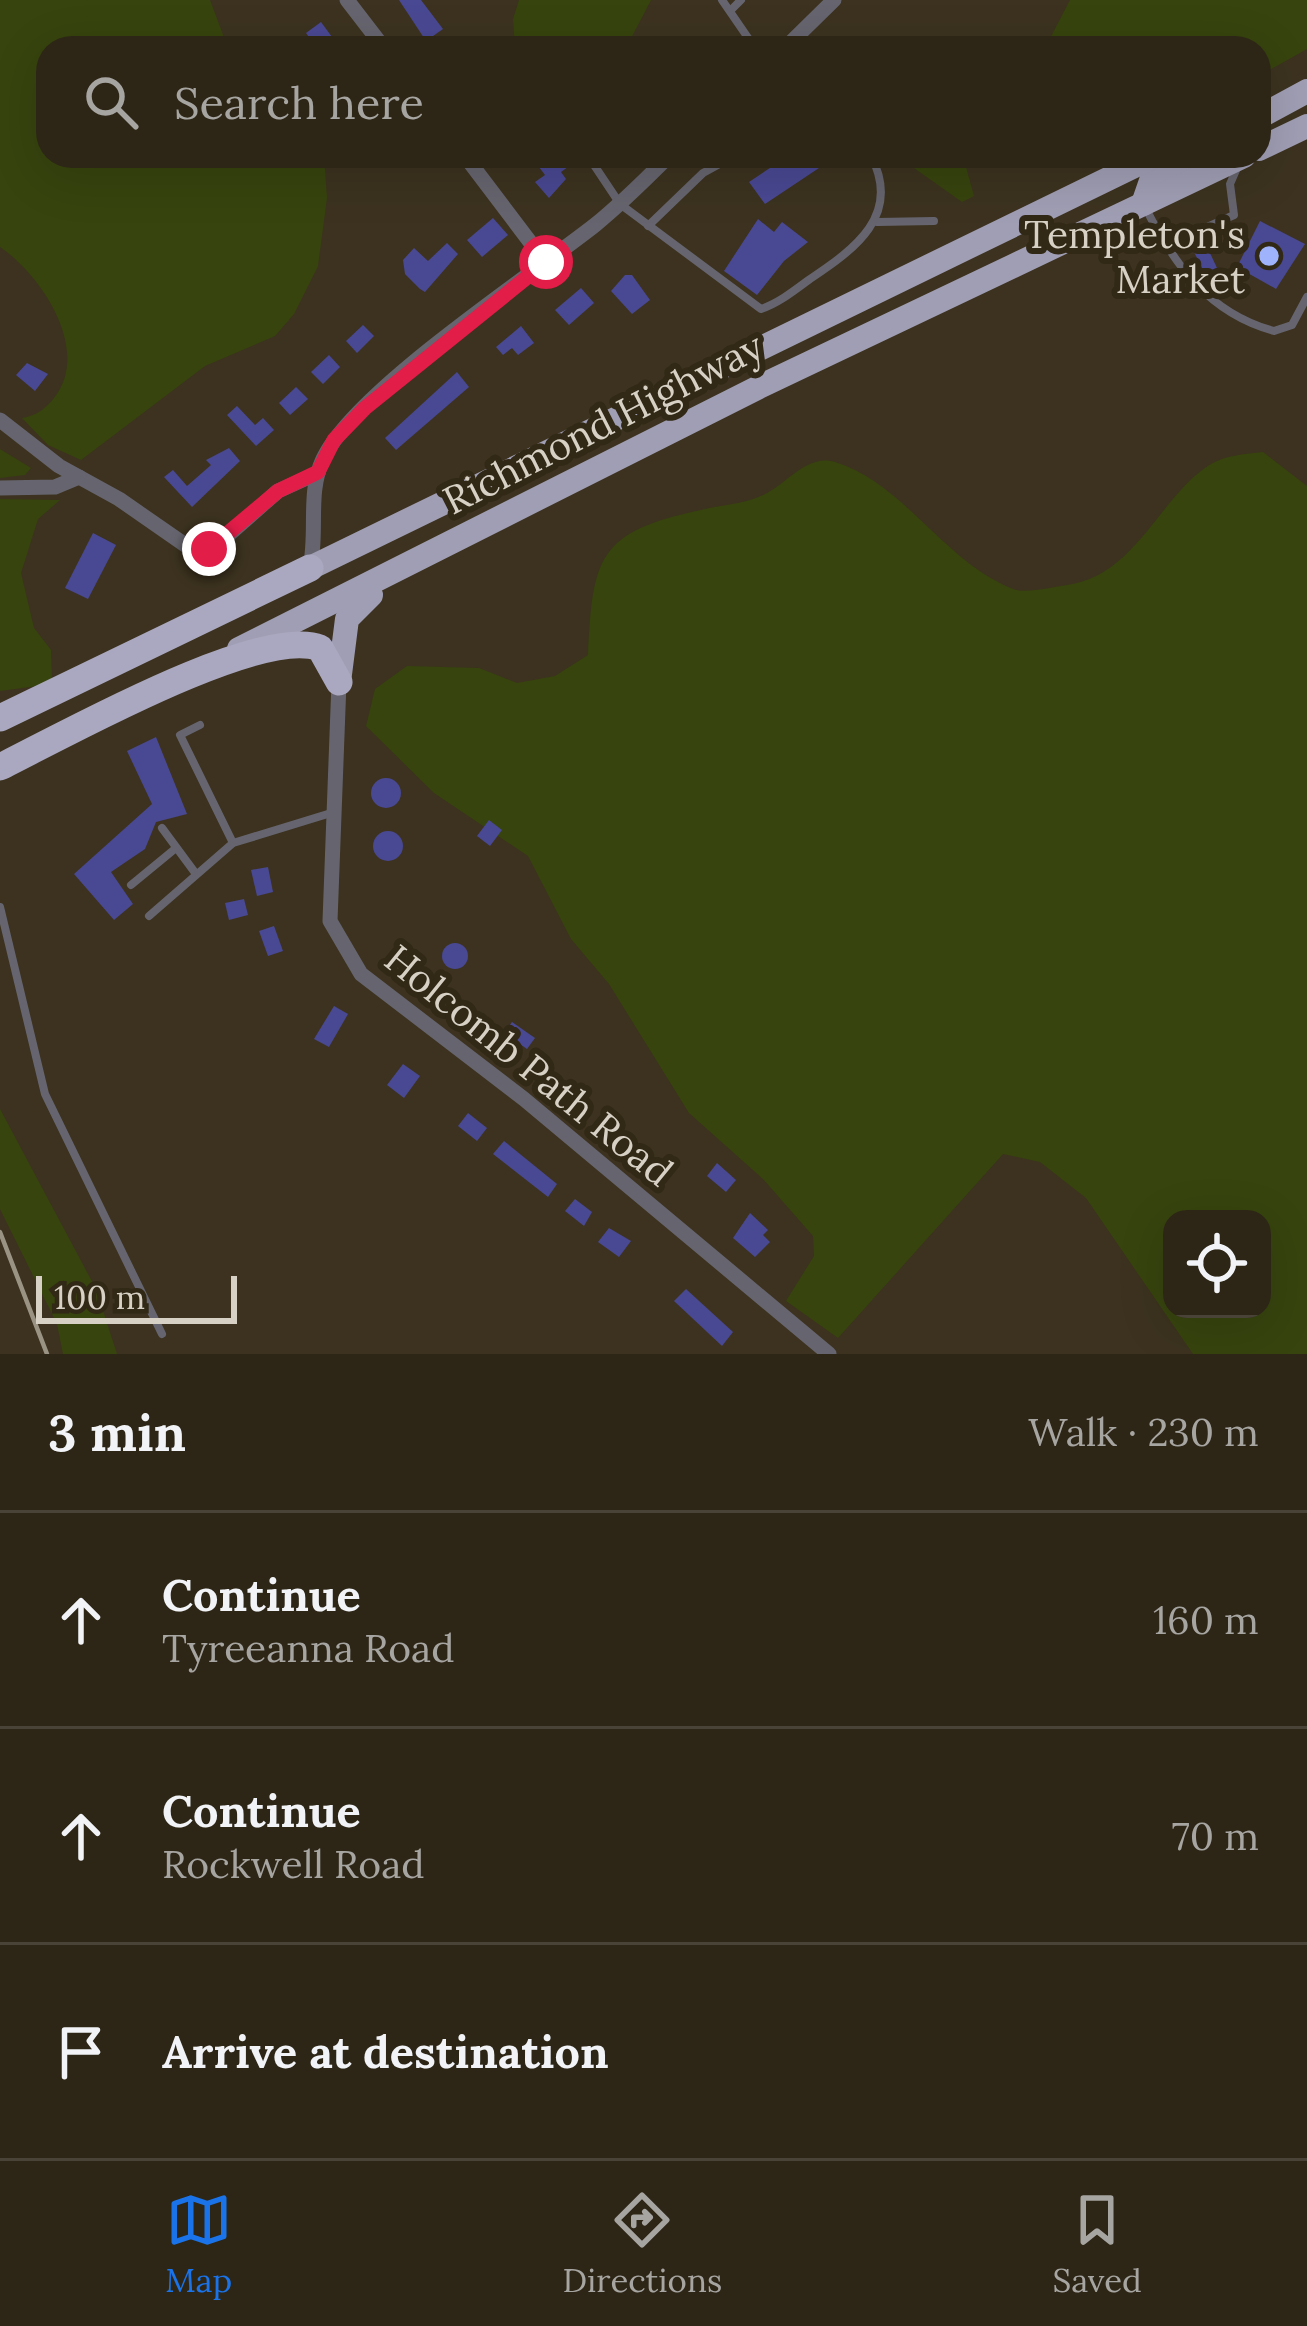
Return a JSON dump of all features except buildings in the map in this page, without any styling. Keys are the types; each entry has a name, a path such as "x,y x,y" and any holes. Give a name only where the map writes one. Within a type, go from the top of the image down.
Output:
{"highway":[{"path":"1271,99 1307,81"},
{"path":"1271,110 1307,91"},
{"path":"1271,144 1307,127"},
{"name":"Richmond Highway","path":"0,718 1130,168"},
{"path":"1143,204 1153,178 1169,168"},
{"name":"Richmond Highway","path":"0,766 838,350 1220,168"},
{"path":"339,682 347,619 362,599 678,440 838,350"},
{"path":"185,676 291,642 320,648 339,682"}],"street":[{"path":"347,0 374,36"},
{"path":"797,36 834,0"},
{"path":"474,168 546,262"},
{"path":"310,568 317,530 318,472 334,440 365,408 620,204 657,168"},
{"path":"0,420 180,545 200,550 219,543 278,491 318,472"},
{"path":"0,488 55,487 79,477"},
{"name":"Holcomb Path Road","path":"339,682 331,921 361,974 524,1100 829,1354"}],"lane":[{"path":"722,0 748,36"},
{"path":"732,9 741,0"},
{"path":"596,168 620,204 761,309 843,257 877,222 881,188 875,168"},
{"path":"648,226 713,168"},
{"path":"1165,246 1234,215 1231,179 1238,168"},
{"path":"1143,204 1165,246 1204,297 1264,329 1288,328 1307,297"},
{"path":"877,222 934,221"},
{"path":"200,725 180,735 232,843"},
{"path":"149,916 232,843 332,813"},
{"path":"162,828 196,874"},
{"path":"131,885 176,848"},
{"path":"0,907 41,1081 162,1334"}],"green space":[{"path":"0,0 210,0 224,36 36,36 36,168 325,169 327,198 318,266 294,314 275,336 205,366 81,460 48,445 22,418 40,411 54,398 64,379 67,358 57,315 45,294 0,247"},
{"path":"519,0 651,0 632,36 514,36"},
{"path":"1070,0 1307,0 1307,49 1271,69 1271,36 1051,36"},
{"path":"914,168 966,168 974,196 962,202"},
{"path":"0,449 31,468 25,475 0,478"},
{"path":"1263,452 1307,486 1307,1354 1193,1354 1168,1318 1271,1318 1271,1210 1163,1210 1163,1310 1086,1198 1040,1162 1003,1154 838,1338 786,1301 814,1256 813,1236 763,1179 689,1113 609,984 571,939 528,856 434,793 366,726 375,689 407,666 479,668 517,683 555,676 588,655 599,572 607,554 621,540 666,519 756,498 815,462 835,462 860,472 988,577 1025,591 1067,585 1111,567 1193,478 1211,464"},
{"path":"0,499 60,500 38,519 21,573 34,628 51,650 52,678 45,685 0,691"},
{"path":"0,1109 96,1289 117,1354 63,1354 57,1324 0,1209"}],"railway":[{"path":"0,1232 47,1354"}],"place":[{"name":"Templeton's Market","path":"1269,256"}],"route":[{"path":"209,549 278,491 318,472 334,440 365,408 546,262"}]}
